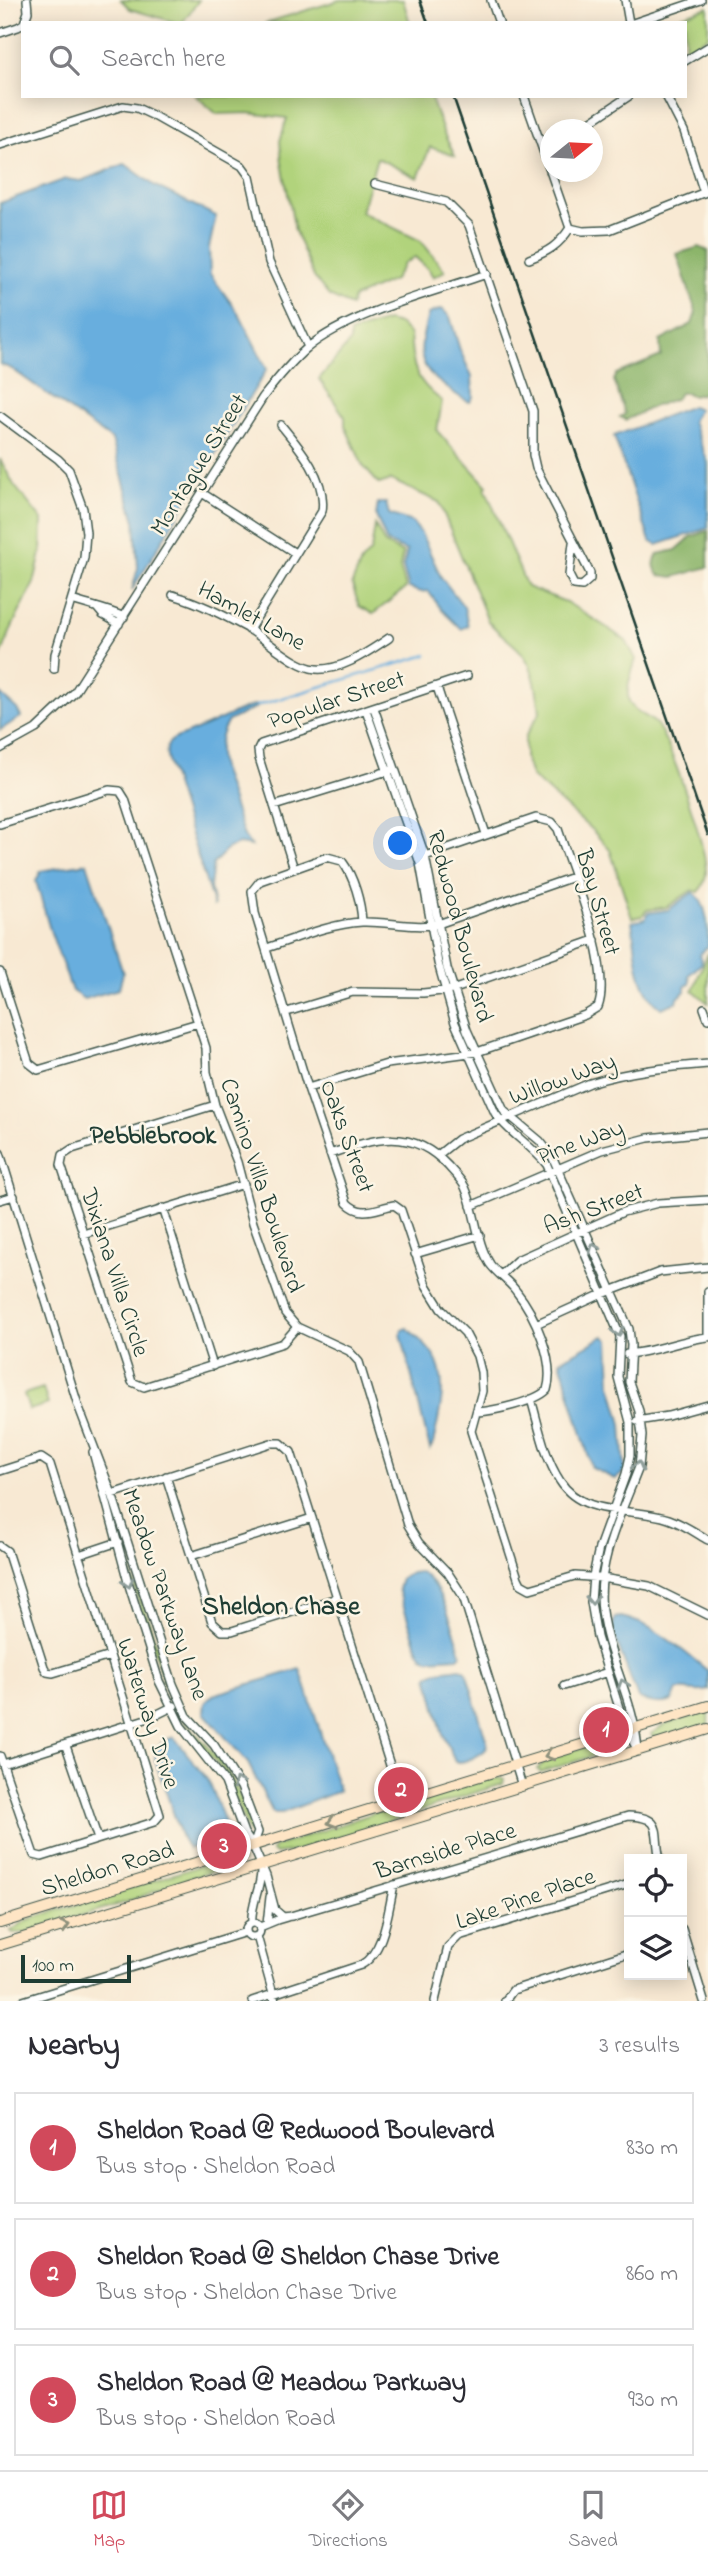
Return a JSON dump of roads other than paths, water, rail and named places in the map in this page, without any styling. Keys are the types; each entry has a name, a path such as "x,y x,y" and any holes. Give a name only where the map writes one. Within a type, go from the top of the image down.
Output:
{"main road":[{"name":"Sheldon Road","path":"0,1923 708,1706"},
{"name":"Sheldon Road","path":"0,1945 708,1729"}],"street":[{"path":"24,21 28,12 27,0"},
{"path":"491,0 498,21"},
{"path":"625,0 630,21"},
{"path":"637,21 701,0"},
{"path":"0,33 21,25"},
{"path":"687,60 708,47"},
{"path":"525,98 540,143"},
{"path":"594,119 626,98"},
{"path":"570,228 609,230 706,192 684,131 667,98"},
{"path":"0,145 123,106 137,108 152,115 242,166 250,177 268,261 308,347"},
{"path":"554,182 570,228"},
{"path":"375,184 446,202 469,225 533,411 533,455 536,468 590,573 590,579 582,586 573,585 569,575 573,543"},
{"path":"529,259 548,252 561,242 570,228"},
{"name":"Montague Street","path":"0,749 36,729 75,692 263,397 284,370 308,347 360,318 487,274"},
{"path":"0,416 69,470 83,509 86,533 84,558 55,654 54,669"},
{"path":"249,630 322,511 323,496 302,450 281,425"},
{"path":"202,493 295,553"},
{"name":"Hamlet Lane","path":"173,595 200,603 249,630 305,667 318,669 359,657 390,638"},
{"path":"72,600 99,609 103,615 122,620"},
{"name":"Popular Street","path":"294,869 258,752 261,744 467,676"},
{"path":"437,687 486,835"},
{"name":"Redwood Boulevard","path":"370,709 422,857 449,991 490,1104 500,1121 537,1152 550,1172 618,1329 621,1354 619,1387 630,1422 630,1456 599,1548 593,1576 592,1615 608,1672 632,1730"},
{"path":"274,806 391,770"},
{"name":"Camino Villa Boulevard","path":"0,824 109,790 120,790 125,799 206,1048 207,1072 215,1105 244,1184 253,1223 281,1304 290,1321 298,1328 349,1351 359,1362 408,1525 419,1544 448,1573 463,1596 522,1786"},
{"name":"Bay Street","path":"422,857 536,818 548,820 558,829 595,940 601,992 596,1010 473,1053"},
{"name":"Oaks Street","path":"362,922 355,890 342,861 327,858 260,881 252,891 251,901 308,1088 347,1203 354,1209 365,1212 394,1205 399,1208 405,1217 426,1285 435,1301 466,1334 474,1349 482,1381 481,1399 471,1432 521,1584 530,1589 575,1576 602,1577 649,1586 708,1615"},
{"path":"267,948 332,927 362,922 434,924 573,877"},
{"path":"287,1012 353,992 449,991 595,940"},
{"path":"0,972 29,1063 38,1070 198,1023"},
{"path":"704,1008 708,1018"},
{"path":"308,1088 387,1064 473,1053"},
{"name":"Redwood Boulevard","path":"473,1053 496,1097 510,1117 540,1141 559,1168 629,1329 629,1382 640,1420 642,1446 639,1467 608,1549 602,1577 602,1611 638,1751"},
{"name":"Willow Way","path":"438,1155 458,1139 610,1077 661,1068 708,1064"},
{"name":"Dixiana Villa Circle","path":"215,1105 72,1149 64,1155 61,1165 132,1382 144,1387 213,1366 283,1343 298,1328"},
{"name":"Pine Way","path":"471,1206 602,1150 648,1138 708,1132"},
{"path":"330,1154 390,1138 415,1142 438,1155 465,1188 489,1262 521,1297 536,1324 547,1359 549,1384 545,1393 531,1399 488,1412 477,1412"},
{"name":"Meadow Parkway Lane","path":"0,1153 92,1446 112,1494 180,1703 187,1716 219,1753 241,1787 258,1832 253,1846"},
{"path":"83,1234 244,1184"},
{"path":"0,1200 13,1196"},
{"name":"Ash Street","path":"502,1275 512,1263 623,1212 658,1203 708,1200"},
{"path":"163,1208 213,1366"},
{"path":"415,1254 480,1235"},
{"path":"536,1324 660,1272 708,1267"},
{"path":"621,1354 708,1337 708,1291"},
{"path":"531,1399 551,1466 561,1484 573,1496 586,1504 669,1519 708,1540"},
{"path":"630,1422 668,1416 708,1405"},
{"path":"112,1494 271,1443 281,1443 291,1452 401,1800"},
{"name":"Meadow Parkway Lane","path":"92,1446 93,1460 159,1681 181,1726 225,1782 244,1833 253,1846"},
{"name":"Waterway Drive","path":"0,1471 38,1459 48,1461 160,1815 153,1822 42,1857 34,1855 1,1760"},
{"path":"166,1476 212,1622 222,1631 232,1631 337,1598"},
{"path":"191,1556 312,1518"},
{"path":"79,1555 126,1540"},
{"path":"0,1546 7,1551 47,1672 110,1656"},
{"path":"603,1657 613,1654"},
{"path":"564,1686 608,1672"},
{"path":"1,1760 66,1746 131,1724 180,1703"},
{"path":"66,1746 98,1839"},
{"name":"Barnside Place","path":"259,1925 628,1816 643,1816 655,1826 659,1836 660,1854"},
{"path":"253,1846 278,1914 292,1916"},
{"path":"259,1925 251,1914 259,1889 261,1866"},
{"path":"252,2001 274,1997 370,1960 377,1949 394,1885"},
{"name":"Lake Pine Place","path":"435,2001 448,1947 459,1936 624,1886"},
{"path":"270,1896 257,1936 274,1997"},
{"path":"246,1932 248,1925 259,1925"},
{"path":"246,1932 250,1937 257,1936"},
{"path":"23,2001 246,1932"},
{"path":"687,1950 703,2001"},
{"path":"505,2001 513,1990 624,1956"}],"water":[{"path":"125,164 155,186 216,216 209,248 210,274 239,314 267,369 132,590 138,568 135,521 112,440 12,369 0,364 0,203 66,179 81,181"},
{"path":"442,309 450,317 472,377 473,397 470,402 433,376 423,361 422,344 428,314"},
{"path":"692,406 699,409 692,421 708,463 708,528 657,545 650,541 614,436"},
{"path":"378,503 386,503 389,514 412,522 421,533 441,577 464,607 468,626 461,629 428,591 420,592 409,588 403,567 407,551 387,542 376,516"},
{"path":"0,694 17,709 21,717 0,730"},
{"path":"254,705 257,707 228,721 221,738 221,768 244,836 251,846 239,844 228,848 213,864 210,887 214,907 170,769 167,749 174,739"},
{"path":"87,863 123,973 119,989 84,999 72,991 36,881 41,871"},
{"path":"693,892 702,902 704,909 708,946 700,954 702,963 689,975 690,983 677,1002 661,1008 652,1000 642,980 632,922 645,919 648,913 668,910"},
{"path":"407,1328 424,1344 437,1362 442,1382 441,1403 430,1449 401,1334 402,1330"},
{"path":"604,1336 609,1340 611,1384 622,1424 625,1472 615,1479 592,1468 560,1361"},
{"path":"419,1572 434,1585 446,1608 461,1654 458,1657 428,1659 423,1657 418,1649 398,1589 401,1579"},
{"path":"621,1617 656,1631 708,1671 708,1690 677,1690 672,1701 664,1703 638,1698 612,1629 615,1618"},
{"path":"461,1668 466,1671 487,1743 486,1749 476,1756 455,1762 442,1732 428,1676 438,1671"},
{"path":"300,1669 339,1791 282,1813 273,1813 248,1763 204,1713 205,1703 213,1695"},
{"path":"174,1737 209,1782 230,1835 188,1849 155,1760 160,1745"}],"waterway":[{"path":"256,706 427,655"}],"railway":[{"path":"420,0 427,21"},
{"path":"454,98 708,835"}],"place":[{"name":"Sheldon Road @ Redwood Boulevard","path":"606,1730"},
{"name":"Sheldon Road @ Sheldon Chase Drive","path":"401,1790"},
{"name":"Sheldon Road @ Meadow Parkway","path":"224,1846"}],"district":[{"name":"Pebblebrook","path":"153,1134"},
{"name":"Sheldon Chase","path":"281,1605"}]}
